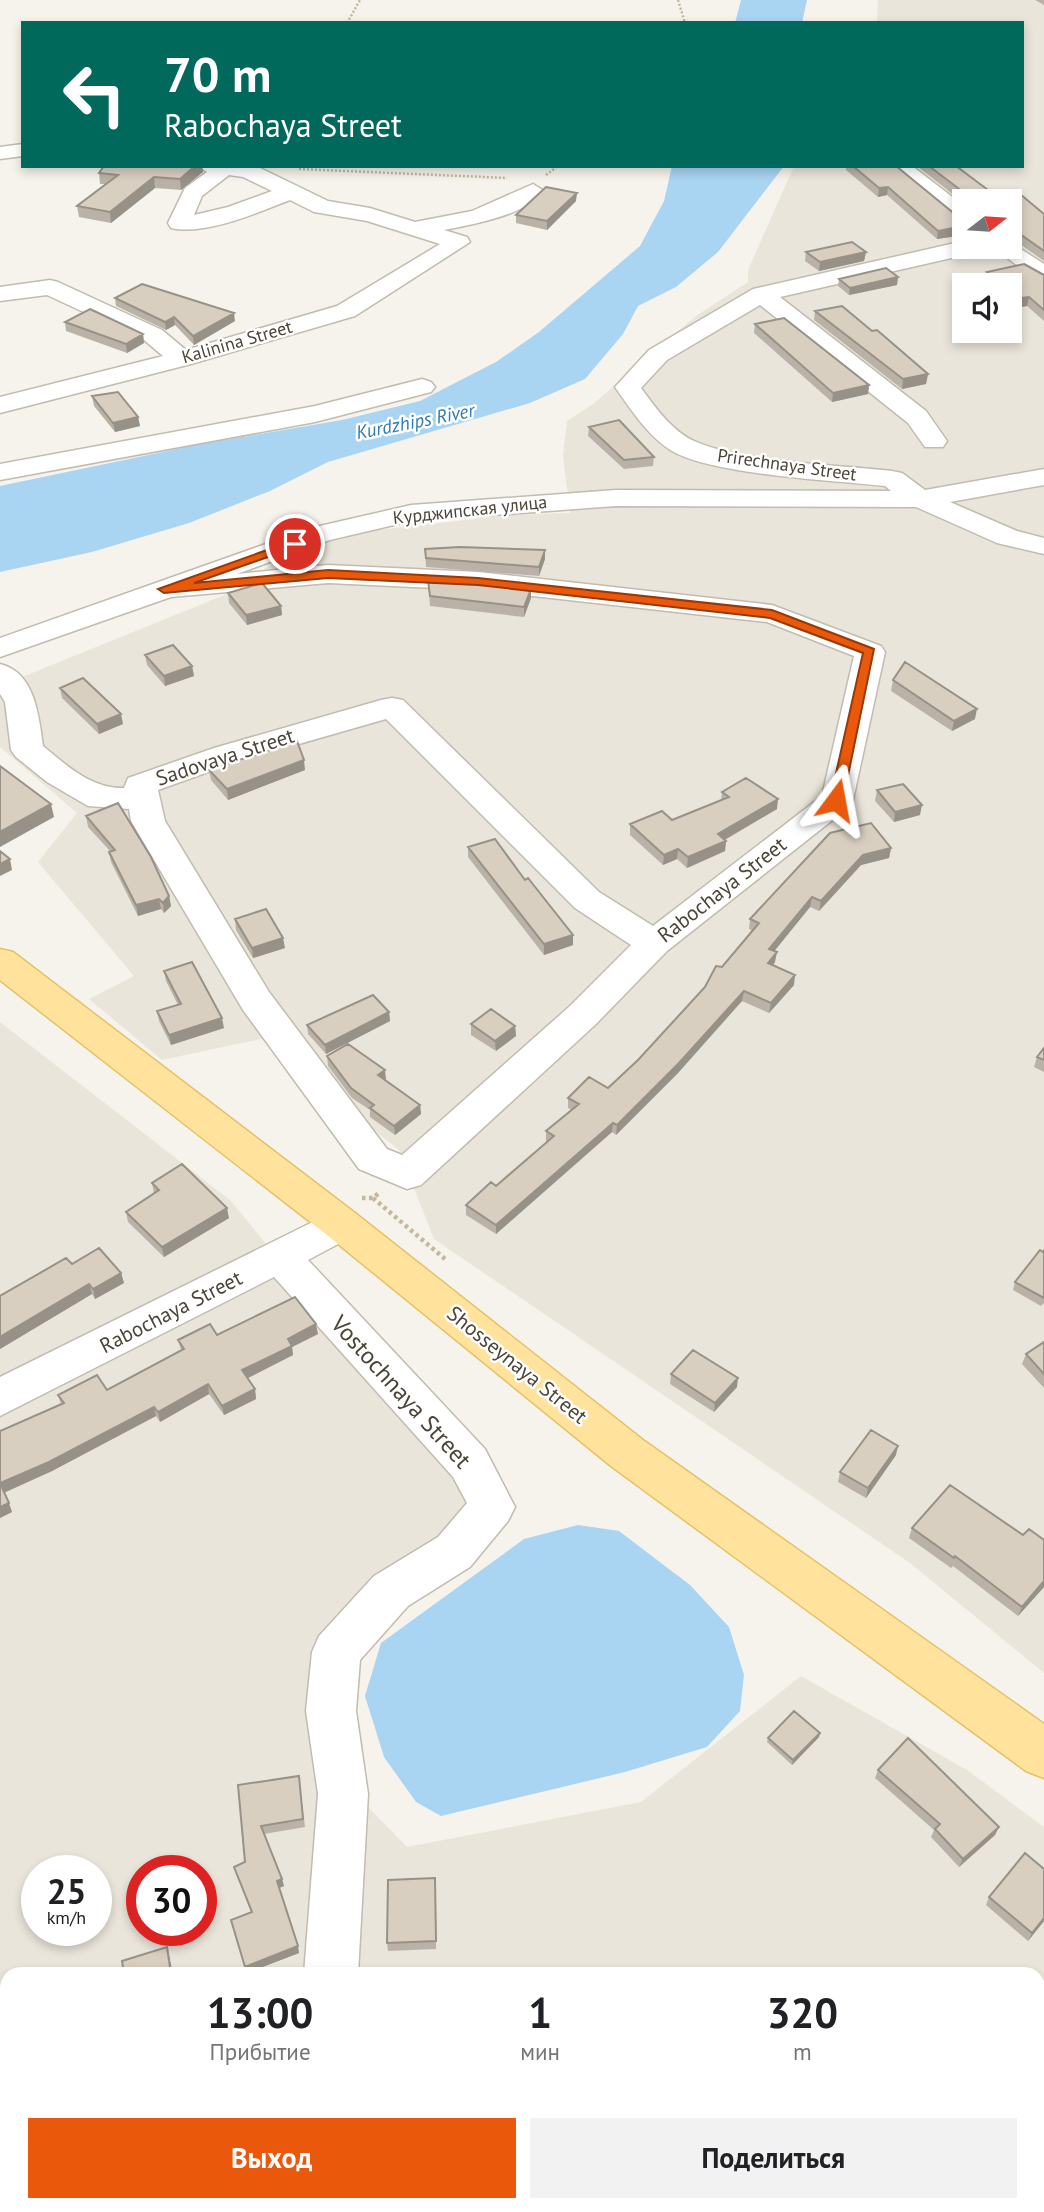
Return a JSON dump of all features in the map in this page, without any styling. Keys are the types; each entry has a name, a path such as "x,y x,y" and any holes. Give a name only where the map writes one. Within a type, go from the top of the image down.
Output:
{"main road":[{"name":"Shosseynaya Street","path":"0,961 342,1208 627,1453 1044,1754"}],"street":[{"path":"0,153 21,150"},
{"path":"216,168 193,193 179,223 202,222 239,212 284,183"},
{"path":"225,168 248,171 284,183 322,207 370,215 412,228 469,220 511,206 536,185"},
{"path":"901,168 952,208"},
{"name":"Kalinina Street","path":"0,405 182,359 346,311 458,242 412,228"},
{"name":"Prirechnaya Street","path":"920,499 892,479 727,460 683,446 650,419 628,387 658,355 761,294 952,251"},
{"path":"1021,259 1044,275"},
{"path":"0,294 50,286 153,335 182,359"},
{"path":"761,294 917,417 934,440"},
{"path":"0,472 158,440 315,414 422,387"},
{"name":"Курджипская улица","path":"0,648 321,534 411,513 616,498 920,499 1044,477"},
{"name":"Курджипская улица","path":"920,499 1007,537 1044,546"},
{"name":"Rabochaya Street","path":"164,589 328,574 478,581 772,614 870,652 836,800 654,943 583,1015 407,1174"},
{"path":"0,673 21,701 27,750 58,775 100,799 143,798"},
{"name":"Sadovaya Street","path":"407,1174 373,1159 256,1001 148,821 140,785 225,755 392,707 587,900 654,943"},
{"name":"Rabochaya Street","path":"0,1398 280,1256 342,1208"},
{"name":"Vostochnaya Street","path":"280,1256 469,1463 492,1507 454,1552 391,1591 336,1652 331,1711 342,1794 331,1967"}],"path":[{"path":"348,21 360,0"},
{"path":"678,0 684,21"},
{"path":"536,185 556,168"},
{"path":"284,183 511,178"},
{"path":"342,1208 407,1174"},
{"path":"342,1208 343,1199 325,1193 342,1208 445,1259"}],"shaded area":[{"path":"878,0 1044,0 1044,1673 910,1563 434,1239 399,1150 261,1039 162,1060 89,999 134,976 38,862 77,813 0,747 0,686 232,592 289,552 377,530 511,515 570,513 563,456 567,421 592,405 696,316 748,282 748,270 793,168 1024,168 1024,21 877,21"},
{"path":"0,1022 230,1200 422,1433 468,1503 441,1545 373,1584 317,1755 407,1847 641,1802 801,1676 967,1770 1044,1827 1044,1967 0,1967"}],"water":[{"path":"741,0 807,0 802,21 736,21"},
{"name":"Kurdzhips River","path":"672,168 782,168 718,252 676,287 638,306 623,334 585,379 530,403 328,462 270,491 189,523 92,552 0,572 0,486 196,445 342,420 420,401 496,362 539,332 640,246 664,201"},
{"path":"578,1525 619,1531 690,1585 729,1627 744,1675 740,1711 707,1747 625,1772 441,1816 416,1802 384,1757 365,1696 381,1643 524,1539"}],"building":[{"path":"103,168 193,168 180,179 154,177 110,212 77,206 118,175 99,173"},
{"path":"855,168 898,168 952,212 952,228 938,231 888,187 879,188"},
{"path":"932,168 959,168 987,189 959,189"},
{"path":"546,187 577,193 547,221 516,215"},
{"path":"1022,196 1044,214 1044,251 1022,235"},
{"path":"852,242 866,252 820,262 806,252"},
{"path":"1024,264 1044,275 1044,310 1029,297 1022,298 1022,273 987,272"},
{"path":"886,268 898,277 850,288 839,279"},
{"path":"142,284 234,313 193,336 174,317 165,322 115,298"},
{"path":"842,306 872,331 877,330 928,374 903,379 815,311"},
{"path":"90,309 143,334 126,344 65,322"},
{"path":"784,318 869,385 833,393 755,324"},
{"path":"118,392 138,417 113,423 92,396"},
{"path":"619,420 654,457 624,460 589,427"},
{"path":"460,547 545,550 539,567 426,558 425,549"},
{"path":"428,580 531,589 524,607 430,596"},
{"path":"262,583 281,606 246,615 228,593"},
{"path":"173,645 192,666 164,676 145,655"},
{"path":"905,662 977,709 954,721 893,680"},
{"path":"83,678 121,714 97,724 60,688"},
{"path":"297,741 304,760 227,789 209,770"},
{"path":"0,766 51,804 0,832"},
{"path":"746,778 778,799 718,834 726,841 688,857 678,849 664,855 630,824 662,811 672,820 729,797 722,792"},
{"path":"903,784 922,805 895,812 877,790"},
{"path":"118,803 151,857 169,896 163,903 159,899 136,905 109,852 115,850 86,816"},
{"path":"871,823 891,848 863,855 821,901 812,897 769,949 777,952 768,963 795,975 771,1003 744,991 679,1063 617,1125 613,1123 496,1225 466,1205 491,1182 496,1186 554,1136 546,1131 579,1104 568,1098 589,1077 608,1088 638,1060 705,987 716,966 722,967 759,923 750,919 830,833"},
{"path":"495,839 525,880 528,878 573,935 544,944 468,847"},
{"path":"0,851 10,859 0,864"},
{"path":"266,909 283,938 252,948 235,919"},
{"path":"192,962 222,1018 169,1035 157,1011 181,1004 164,971"},
{"path":"373,995 389,1012 325,1045 307,1025"},
{"path":"491,1009 515,1026 495,1041 471,1024"},
{"path":"348,1044 385,1070 378,1075 420,1105 394,1126 370,1108 374,1105 351,1088 327,1056"},
{"path":"1044,1048 1044,1060 1037,1057"},
{"path":"182,1164 227,1208 162,1247 126,1212 159,1190 152,1183"},
{"path":"99,1248 121,1273 93,1289 89,1284 0,1337 0,1296 66,1258 72,1264"},
{"path":"1040,1250 1044,1250 1044,1298 1015,1282"},
{"path":"295,1297 316,1324 288,1339 292,1346 242,1370 255,1389 222,1406 208,1384 158,1412 154,1407 49,1462 0,1483 0,1431 64,1403 58,1395 97,1375 107,1390 184,1349 178,1340 210,1324 217,1335"},
{"path":"1044,1342 1044,1374 1026,1354"},
{"path":"693,1350 738,1378 715,1403 671,1374"},
{"path":"871,1430 898,1446 868,1488 840,1472"},
{"path":"0,1483 9,1503 0,1507"},
{"path":"950,1485 1023,1535 1029,1529 1044,1540 1044,1581 1022,1607 955,1556 954,1558 912,1528"},
{"path":"794,1711 820,1733 793,1760 768,1738"},
{"path":"908,1738 999,1827 963,1859 935,1829 940,1824 878,1770"},
{"path":"299,1776 303,1819 261,1826 282,1879 277,1881 298,1946 245,1967 231,1920 252,1912 234,1867 245,1862 238,1785"},
{"path":"1025,1853 1044,1869 1044,1918 1032,1933 989,1897"},
{"path":"435,1878 436,1941 387,1943 388,1880"},
{"path":"167,1947 170,1967 123,1967 122,1961"}],"route":[{"path":"295,544 164,589 328,574 478,581 772,614 870,652 836,800"}]}
